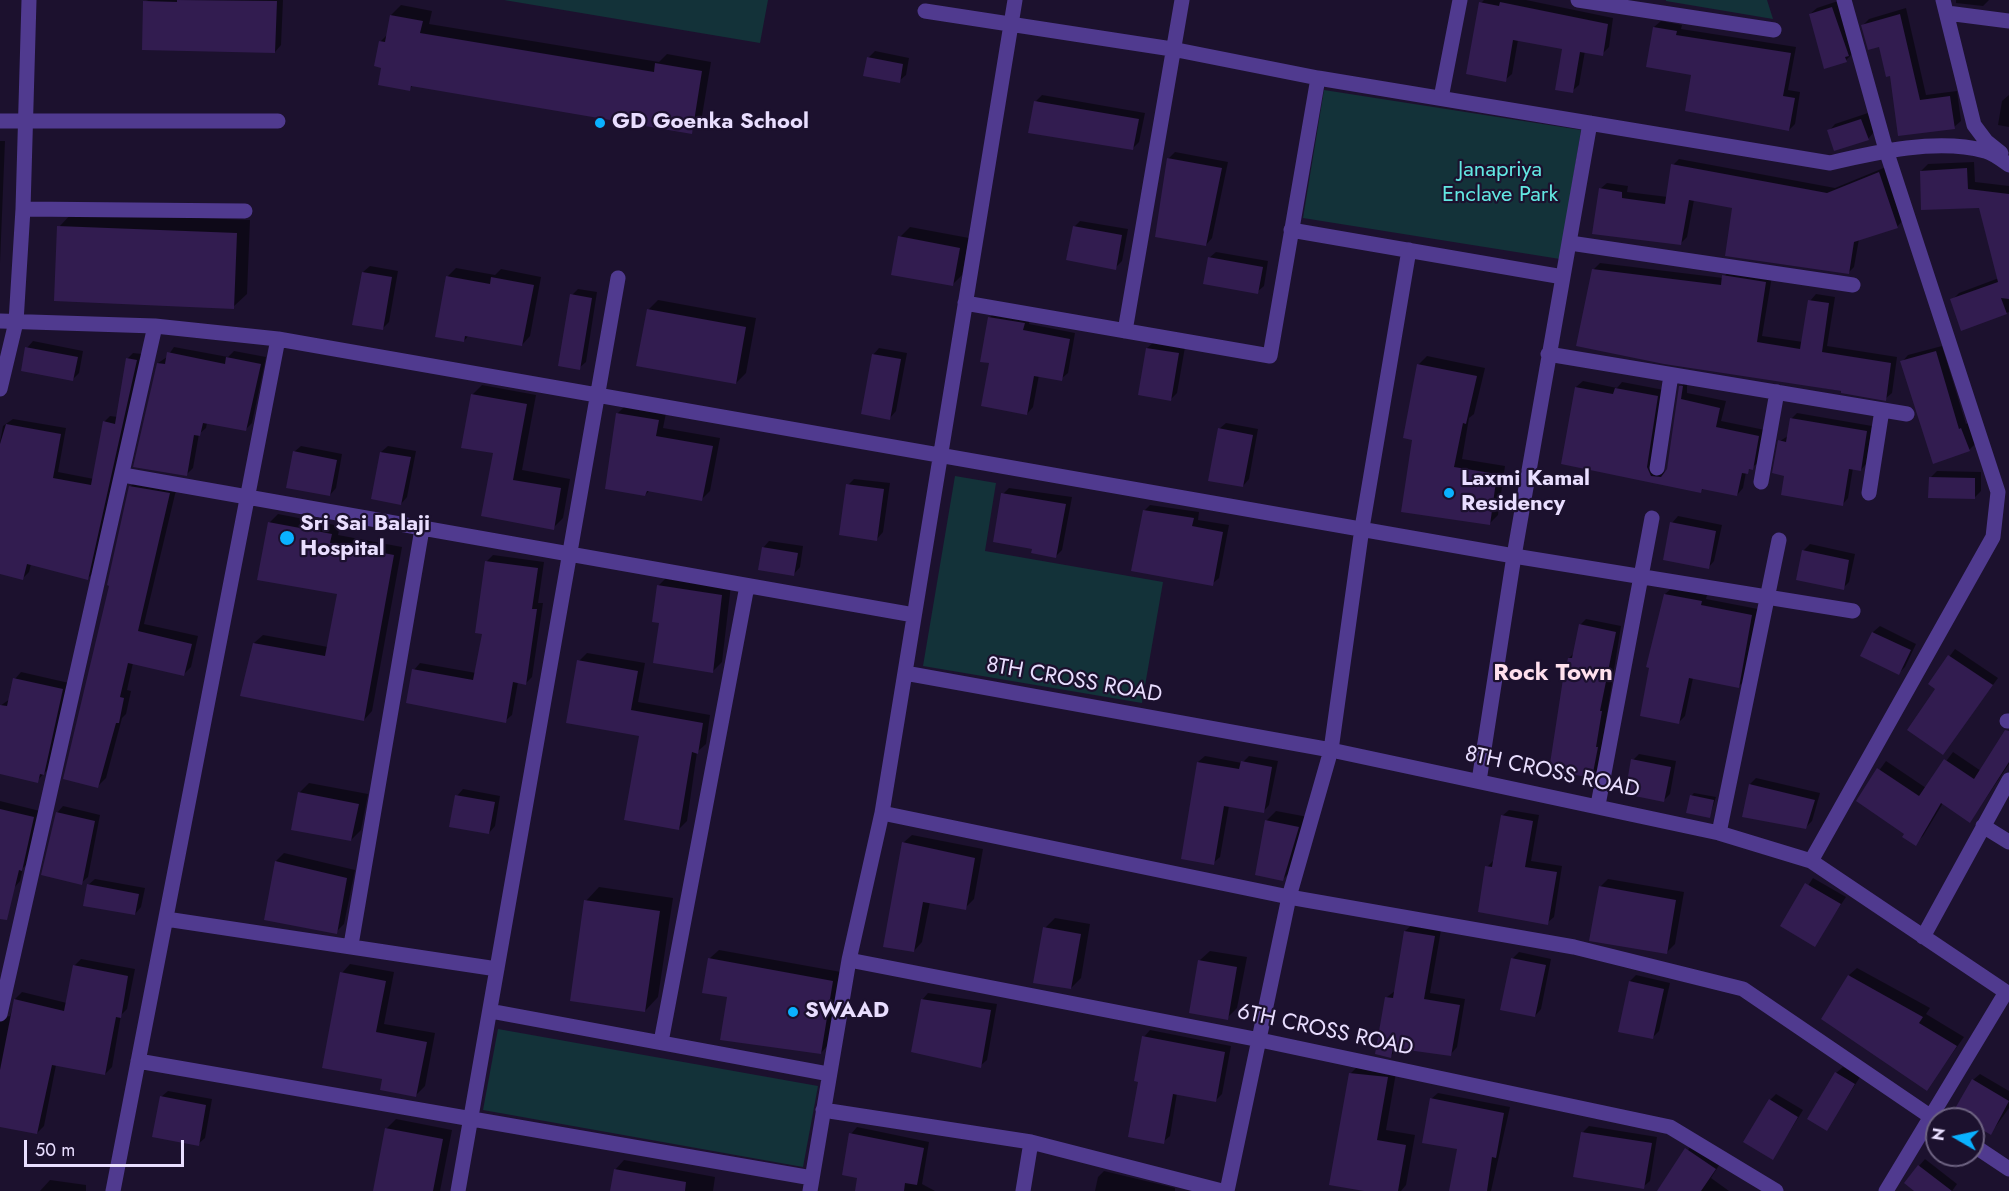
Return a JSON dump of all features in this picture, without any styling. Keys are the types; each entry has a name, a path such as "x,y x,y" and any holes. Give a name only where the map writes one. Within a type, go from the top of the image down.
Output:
{"street":[{"path":"0,389 16,322 23,209 29,0"},
{"path":"138,1061 471,1119 811,1184 849,960 882,813 1015,0"},
{"path":"1125,331 1182,0"},
{"path":"1441,98 1460,0"},
{"path":"1578,0 1774,30"},
{"path":"1811,861 1993,537 1998,492 1886,150 1844,0"},
{"path":"2009,21 1945,7 1974,125 1986,141 2009,160"},
{"path":"925,11 1172,49 1318,78 1830,162 1886,150 1957,147 1987,151 2009,165"},
{"path":"965,303 1270,356 1318,78"},
{"path":"0,121 278,121"},
{"path":"1479,781 1548,354 1590,123"},
{"path":"23,209 245,211"},
{"path":"1291,230 1563,277"},
{"path":"1570,243 1853,285"},
{"path":"1227,1191 1289,897 1331,750 1362,528 1409,250"},
{"path":"458,1191 618,278"},
{"path":"0,321 154,326 278,339 597,397 1514,556 1854,611"},
{"path":"0,1014 123,475 154,326"},
{"path":"113,1191 278,339"},
{"path":"1548,354 1907,414"},
{"path":"1657,468 1671,375"},
{"path":"1761,482 1777,392"},
{"path":"1869,494 1882,410"},
{"path":"123,475 914,615"},
{"path":"1598,805 1652,518"},
{"path":"351,945 422,529"},
{"path":"1719,833 1779,540"},
{"path":"661,1042 747,586"},
{"name":"8TH CROSS ROAD","path":"905,673 1331,750 1598,805 1719,833 1811,861 2006,992 1941,1107"},
{"path":"1923,937 2009,780"},
{"path":"882,813 1289,897 1574,947 1743,989 1925,1113"},
{"path":"1983,826 2009,842"},
{"path":"166,919 351,945 497,969"},
{"name":"6TH CROSS ROAD","path":"849,960 1260,1040 1670,1127 1776,1191"},
{"path":"490,1011 829,1074"},
{"path":"823,1110 1031,1142 1222,1191"},
{"path":"1886,1191 1925,1132"},
{"path":"1023,1191 1031,1142"},
{"path":"1985,1153 2009,1169"}],"green space":[{"path":"504,0 768,0 760,43"},
{"path":"1767,0 1773,19 1666,1"},
{"name":"Janapriya Enclave Park","path":"1324,90 1581,130 1560,259 1303,218"},
{"path":"955,476 996,483 985,551 1163,582 1142,703 923,666"},
{"path":"498,1029 818,1086 803,1167 483,1110"}],"building":[{"path":"177,0 277,1 275,53 142,50 143,1 177,2"},
{"path":"1479,2 1499,6 1500,2 1608,24 1603,56 1580,52 1573,93 1555,90 1562,49 1513,40 1506,82 1466,74"},
{"path":"1832,7 1849,56 1845,57 1847,62 1824,69 1809,14"},
{"path":"1900,14 1920,100 1950,96 1955,129 1898,136 1890,76 1886,77 1879,47 1868,50 1861,25"},
{"path":"390,15 423,21 420,33 654,72 655,63 702,71 692,134 411,86 410,91 378,85 381,68 374,66 379,41 385,42"},
{"path":"1653,27 1677,31 1676,35 1791,53 1783,96 1795,98 1789,131 1685,111 1691,75 1646,67"},
{"path":"867,57 903,64 900,83 863,76"},
{"path":"1034,101 1139,119 1133,150 1028,133"},
{"path":"1861,119 1869,140 1834,151 1827,130"},
{"path":"1167,158 1222,168 1206,246 1155,237"},
{"path":"1671,164 1827,193 1879,172 1898,228 1854,242 1849,274 1725,256 1732,208 1689,200 1681,245 1592,234 1599,188 1622,192 1622,198 1665,204"},
{"path":"1967,168 1968,189 2009,194 2009,299 2001,298 2007,314 1961,331 1950,299 1998,282 1979,208 1921,210 1920,171"},
{"path":"57,226 237,233 234,309 54,301"},
{"path":"1073,226 1122,235 1116,270 1066,260"},
{"path":"898,236 960,248 953,286 891,275"},
{"path":"1208,257 1263,267 1258,294 1203,284"},
{"path":"1592,269 1721,285 1722,275 1766,282 1757,342 1800,349 1808,300 1829,303 1822,352 1891,363 1886,401 1841,393 1841,391 1664,364 1576,346"},
{"path":"362,272 392,277 383,330 352,325"},
{"path":"446,276 490,284 491,277 534,285 522,346 465,336 464,342 435,337"},
{"path":"570,294 592,298 580,370 558,366"},
{"path":"647,309 746,327 736,384 636,366"},
{"path":"988,317 1025,323 1023,330 1070,339 1062,381 1034,376 1027,415 981,406 989,363 980,362"},
{"path":"25,347 78,357 73,381 21,371"},
{"path":"1146,348 1179,353 1171,401 1138,395"},
{"path":"1936,351 1959,429 1961,428 1970,451 1933,464 1900,361"},
{"path":"167,352 225,364 226,357 261,364 246,431 203,423 200,436 194,435 187,476 133,467 157,363 165,364"},
{"path":"872,354 901,359 890,420 861,414"},
{"path":"126,358 137,360 88,580 27,564 23,580 0,574 0,444 6,424 61,434 53,478 91,485 103,421 115,424"},
{"path":"1417,364 1477,376 1466,424 1463,423 1454,467 1497,474 1490,525 1401,512 1412,440 1403,438"},
{"path":"1679,386 1683,386 1681,399 1720,408 1716,427 1759,436 1753,470 1749,469 1748,474 1742,473 1737,496 1702,489 1701,493 1561,464 1575,387 1613,394 1615,388 1658,396 1647,467 1651,476 1661,477 1667,469"},
{"path":"471,394 527,404 513,480 561,488 554,530 481,516 493,453 461,448"},
{"path":"616,413 659,420 656,436 713,446 702,501 647,491 645,496 605,489"},
{"path":"1790,418 1867,431 1861,471 1849,469 1843,506 1781,495 1784,476 1772,473 1778,440 1786,442"},
{"path":"1218,428 1253,435 1243,487 1208,481"},
{"path":"293,451 337,460 330,496 286,488"},
{"path":"380,452 411,457 401,505 371,499"},
{"path":"1929,477 1975,478 1975,499 1928,498"},
{"path":"846,484 884,489 877,541 839,535"},
{"path":"129,486 170,493 138,631 192,644 184,676 128,663 120,697 124,698 119,723 116,723 98,788 63,779 109,586 107,585"},
{"path":"1001,493 1066,504 1056,558 1031,553 1032,549 993,542"},
{"path":"1143,510 1194,518 1192,526 1223,532 1213,586 1131,571"},
{"path":"268,522 332,534 330,543 394,555 364,721 240,696 253,643 325,656 337,594 257,580"},
{"path":"1670,522 1716,531 1709,569 1663,560"},
{"path":"762,547 798,553 794,576 758,570"},
{"path":"1802,550 1849,560 1844,590 1796,580"},
{"path":"485,561 538,568 532,609 537,609 526,685 513,682 506,723 406,703 412,669 473,680 482,634 475,633"},
{"path":"657,585 722,595 713,673 653,663 659,623 652,622"},
{"path":"1664,594 1702,601 1701,605 1752,615 1739,688 1689,678 1679,724 1640,716 1649,668 1646,667"},
{"path":"1579,624 1616,632 1600,711 1602,711 1596,747 1598,747 1592,778 1549,770 1563,679 1568,658 1572,658"},
{"path":"1872,632 1911,650 1899,675 1860,656"},
{"path":"1948,655 1993,685 1943,755 1907,730 1935,689 1928,684"},
{"path":"577,660 638,671 631,710 703,723 698,754 692,752 679,830 624,820 639,736 566,723"},
{"path":"13,678 63,689 44,775 40,774 38,783 0,774 0,705 7,706"},
{"path":"2005,730 2009,731 2009,762 1970,823 1941,803 1916,846 1902,837 1904,834 1856,801 1877,768 1919,796 1944,759 1974,779"},
{"path":"1631,759 1671,767 1664,802 1625,794"},
{"path":"1241,761 1272,767 1264,813 1224,806 1214,865 1181,859 1197,762 1239,769"},
{"path":"1749,784 1815,800 1806,829 1742,817"},
{"path":"298,792 359,804 351,841 291,830"},
{"path":"455,795 495,802 489,834 449,827"},
{"path":"1690,795 1714,800 1710,818 1686,813"},
{"path":"0,809 34,817 22,871 19,870 7,920 0,919"},
{"path":"56,812 95,821 82,885 41,875"},
{"path":"1501,815 1533,821 1525,867 1557,872 1548,925 1478,912 1485,866 1492,867"},
{"path":"1265,820 1299,827 1283,881 1255,875"},
{"path":"902,842 975,858 966,910 923,902 914,952 883,947"},
{"path":"275,861 347,878 337,934 264,920"},
{"path":"1805,883 1841,904 1815,947 1780,926"},
{"path":"87,884 139,894 135,915 83,906"},
{"path":"1599,886 1676,900 1667,954 1589,941"},
{"path":"584,900 660,911 645,1012 570,1001"},
{"path":"1043,927 1081,934 1071,989 1033,983"},
{"path":"1404,931 1435,936 1424,999 1460,1005 1451,1056 1393,1048 1391,1058 1375,1054 1385,997 1393,998"},
{"path":"708,958 833,981 821,1054 720,1040 727,997 702,993"},
{"path":"1511,958 1546,965 1535,1017 1500,1010"},
{"path":"1198,960 1237,967 1228,1020 1189,1013"},
{"path":"73,965 128,976 121,1018 116,1017 105,1075 52,1065 37,1134 0,1127 0,1070 14,999 64,1011"},
{"path":"340,972 386,981 376,1032 427,1042 416,1097 380,1090 382,1079 322,1068"},
{"path":"1848,975 1923,1017 1919,1023 1957,1046 1927,1091 1821,1019"},
{"path":"1629,981 1664,989 1653,1039 1618,1032"},
{"path":"921,999 991,1010 981,1068 911,1052"},
{"path":"1142,1036 1225,1052 1216,1102 1173,1094 1164,1144 1128,1137 1138,1082 1134,1081"},
{"path":"1835,1072 1855,1084 1827,1131 1807,1119"},
{"path":"1349,1073 1388,1077 1377,1140 1406,1145 1398,1191 1364,1191 1329,1185"},
{"path":"1972,1079 2009,1101 1991,1135 1985,1131 1985,1107 1956,1107"},
{"path":"160,1096 206,1105 199,1146 152,1137"},
{"path":"1430,1098 1504,1113 1496,1158 1492,1157 1487,1191 1449,1191 1457,1149 1422,1143"},
{"path":"1769,1099 1798,1117 1773,1160 1743,1142"},
{"path":"385,1128 443,1139 433,1191 373,1191"},
{"path":"1581,1132 1652,1143 1644,1189 1573,1177"},
{"path":"849,1133 924,1148 917,1185 905,1183 904,1191 855,1191 857,1178 842,1175"},
{"path":"1685,1148 1716,1169 1701,1191 1657,1191"},
{"path":"1918,1165 1952,1191 1914,1191 1904,1183"},
{"path":"614,1169 686,1182 685,1191 610,1191"}],"place":[{"name":"GD Goenka School","path":"600,123"},
{"name":"Laxmi Kamal Residency","path":"1449,493"},
{"name":"Sri Sai Balaji Hospital","path":"287,538"},
{"name":"SWAAD","path":"793,1012"}],"district":[{"name":"Rock Town","path":"1553,674"}]}
